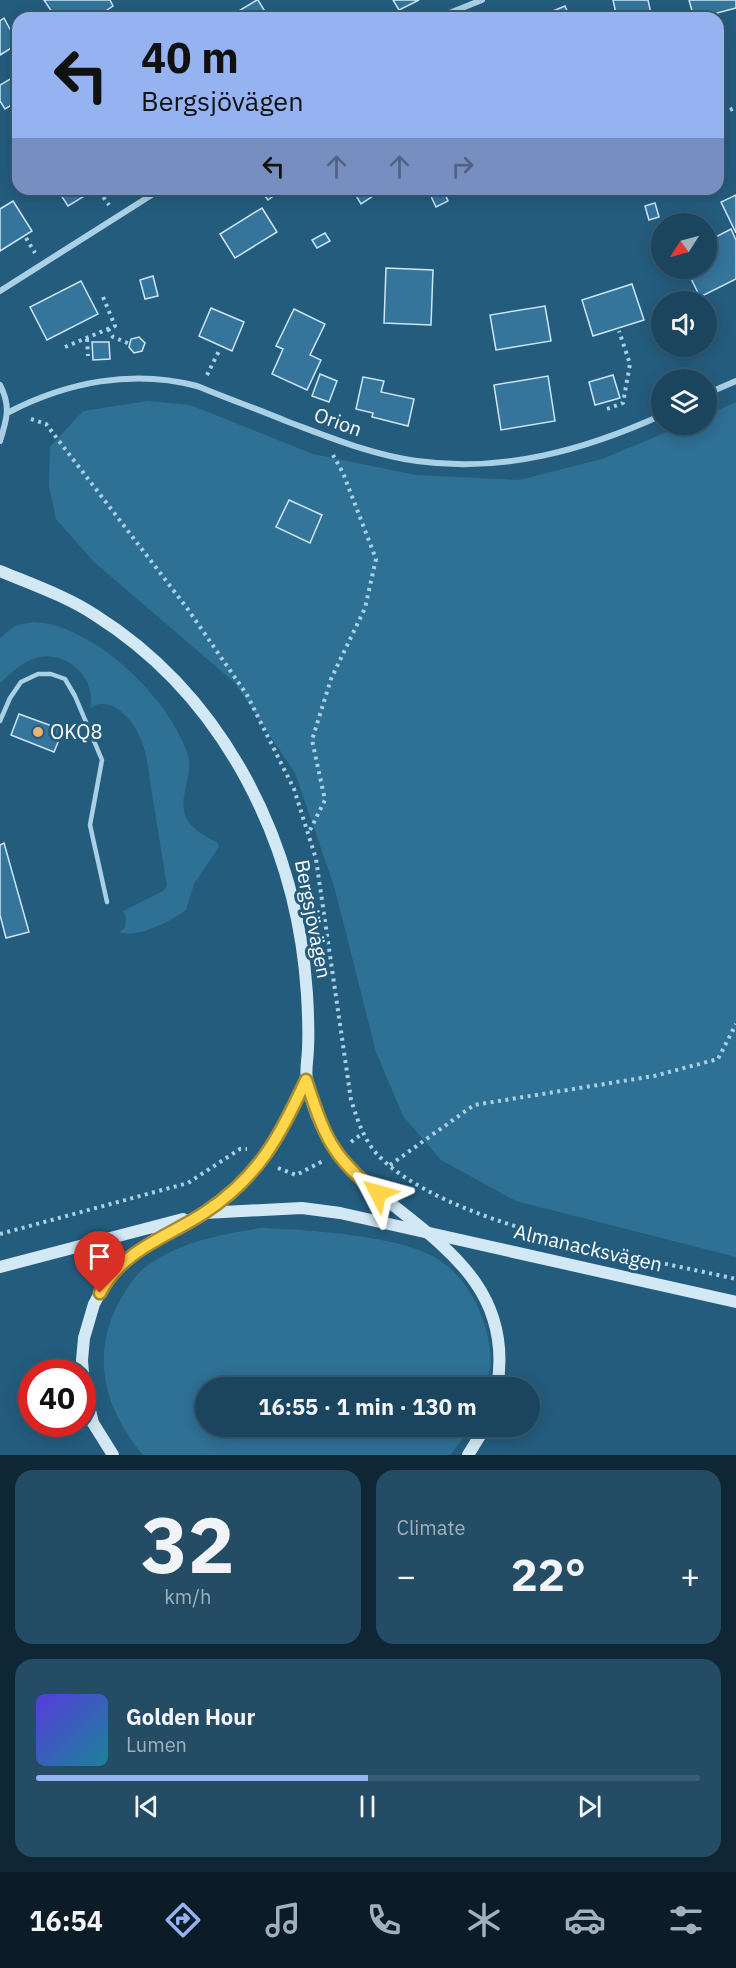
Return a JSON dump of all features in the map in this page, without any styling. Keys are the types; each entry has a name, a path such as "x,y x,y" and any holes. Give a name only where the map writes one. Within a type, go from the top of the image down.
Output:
{"main road":[{"name":"Bergsjövägen","path":"0,571 94,614 140,647 196,705 240,768 275,839 294,902 307,994 306,1080 322,1129 335,1153 360,1179 431,1233 458,1258 482,1290 492,1315 499,1344 498,1377"},
{"name":"Bergsjövägen","path":"204,1214 237,1187 276,1143 306,1080"},
{"name":"Almanacksvägen","path":"204,1214 302,1208 340,1213 736,1302"},
{"path":"0,1267 204,1214"},
{"path":"113,1455 93,1423 84,1386 84,1338 94,1304 106,1282 141,1247 204,1214"},
{"path":"468,1455 479,1437"}],"street":[{"path":"452,12 482,0"},
{"path":"0,291 152,195"},
{"name":"Orion","path":"9,411 56,390 141,376 172,379 201,387 359,448 419,461 495,463 562,453 651,420"},
{"path":"717,389 736,381"},
{"path":"0,385 7,398 9,411 0,441"}],"lane":[{"path":"0,721 10,698 21,682 38,674 51,674 65,679 75,696 102,760 90,825 106,902"}],"path":[{"path":"730,110 736,107"},
{"path":"65,347 115,326 103,297"},
{"path":"108,329 113,336 130,344"},
{"path":"607,409 623,403 630,364 619,331"},
{"path":"87,339 88,356"},
{"path":"201,387 219,351"},
{"path":"9,411 46,424 187,608 246,694 294,789 316,859 344,1066 351,1100 363,1133 376,1153 440,1198 497,1219 627,1255 736,1280"},
{"path":"309,831 326,800 312,740 331,679 365,608 376,559 343,473 322,434"},
{"path":"390,1165 474,1105 654,1076 718,1059 736,1024"},
{"path":"0,1234 188,1183 240,1149 252,1150 273,1165 296,1175 335,1153 363,1133"}],"shaded area":[{"path":"148,401 190,405 313,454 416,475 519,480 602,459 660,435 717,435 717,411 736,402 736,1257 516,1201 441,1160 403,1116 376,1052 334,886 295,773 234,682 94,562 56,519 49,486 50,447 83,411"},
{"path":"33,622 56,626 80,635 125,667 146,687 163,709 187,752 189,771 184,799 186,816 194,828 218,843 219,847 194,884 186,910 154,928 135,933 119,932 125,928 126,917 123,911 163,891 167,886 147,759 141,739 133,724 113,706 98,704 90,708 91,697 85,678 78,669 60,658 39,657 28,661 0,683 0,638 15,626"},
{"path":"260,1228 351,1235 400,1244 436,1258 459,1277 476,1302 489,1346 491,1360 489,1374 488,1377 195,1377 195,1437 464,1437 450,1455 143,1455 119,1420 106,1382 105,1342 110,1322 131,1282 147,1266 173,1250 230,1233"}],"building":[{"path":"44,0 110,0 113,6 104,12 52,12"},
{"path":"257,0 265,12 237,12"},
{"path":"393,0 419,0 399,10"},
{"path":"613,0 648,0 651,12 616,12"},
{"path":"689,0 736,0 736,8 721,12 692,12"},
{"path":"565,6 568,12 550,12"},
{"path":"4,18 12,33 12,48 0,55 0,21"},
{"path":"12,78 12,105 5,109 0,101 0,85"},
{"path":"61,195 86,195 68,206"},
{"path":"264,195 275,195 268,200"},
{"path":"356,195 375,195 361,204"},
{"path":"430,195 446,195 448,201 436,207"},
{"path":"736,195 736,233 721,202"},
{"path":"13,201 32,231 0,251 0,209"},
{"path":"655,203 658,213 651,213 651,219 649,220 645,206"},
{"path":"262,208 277,232 235,258 220,234"},
{"path":"731,229 736,240 736,279 712,291 697,291 691,279 717,279 717,236"},
{"path":"325,233 330,241 317,248 312,240"},
{"path":"386,268 433,270 431,325 384,323"},
{"path":"153,276 158,296 145,299 140,280"},
{"path":"81,281 98,314 47,340 30,307"},
{"path":"632,284 644,320 593,336 582,300"},
{"path":"545,306 551,341 496,350 490,315"},
{"path":"211,308 244,322 232,351 199,336"},
{"path":"294,309 325,324 310,355 321,360 307,390 272,374 283,349 276,346"},
{"path":"139,337 145,343 142,351 134,353 129,347 131,339"},
{"path":"92,342 109,342 110,359 93,360"},
{"path":"320,374 337,381 329,402 312,396"},
{"path":"613,375 620,398 595,405 589,382"},
{"path":"548,376 555,421 501,430 494,385"},
{"path":"363,377 384,381 381,392 414,399 408,426 372,417 373,413 356,409"},
{"path":"289,500 322,515 310,543 276,527"},
{"path":"19,714 63,730 54,752 11,735"},
{"path":"4,843 29,932 6,938 0,915 0,845"}],"place":[{"name":"OKQ8","path":"38,732"}],"route":[{"path":"100,1293 106,1282 141,1247 204,1214 243,1181 276,1143 306,1080 322,1129 335,1153 346,1166 378,1193"}]}
